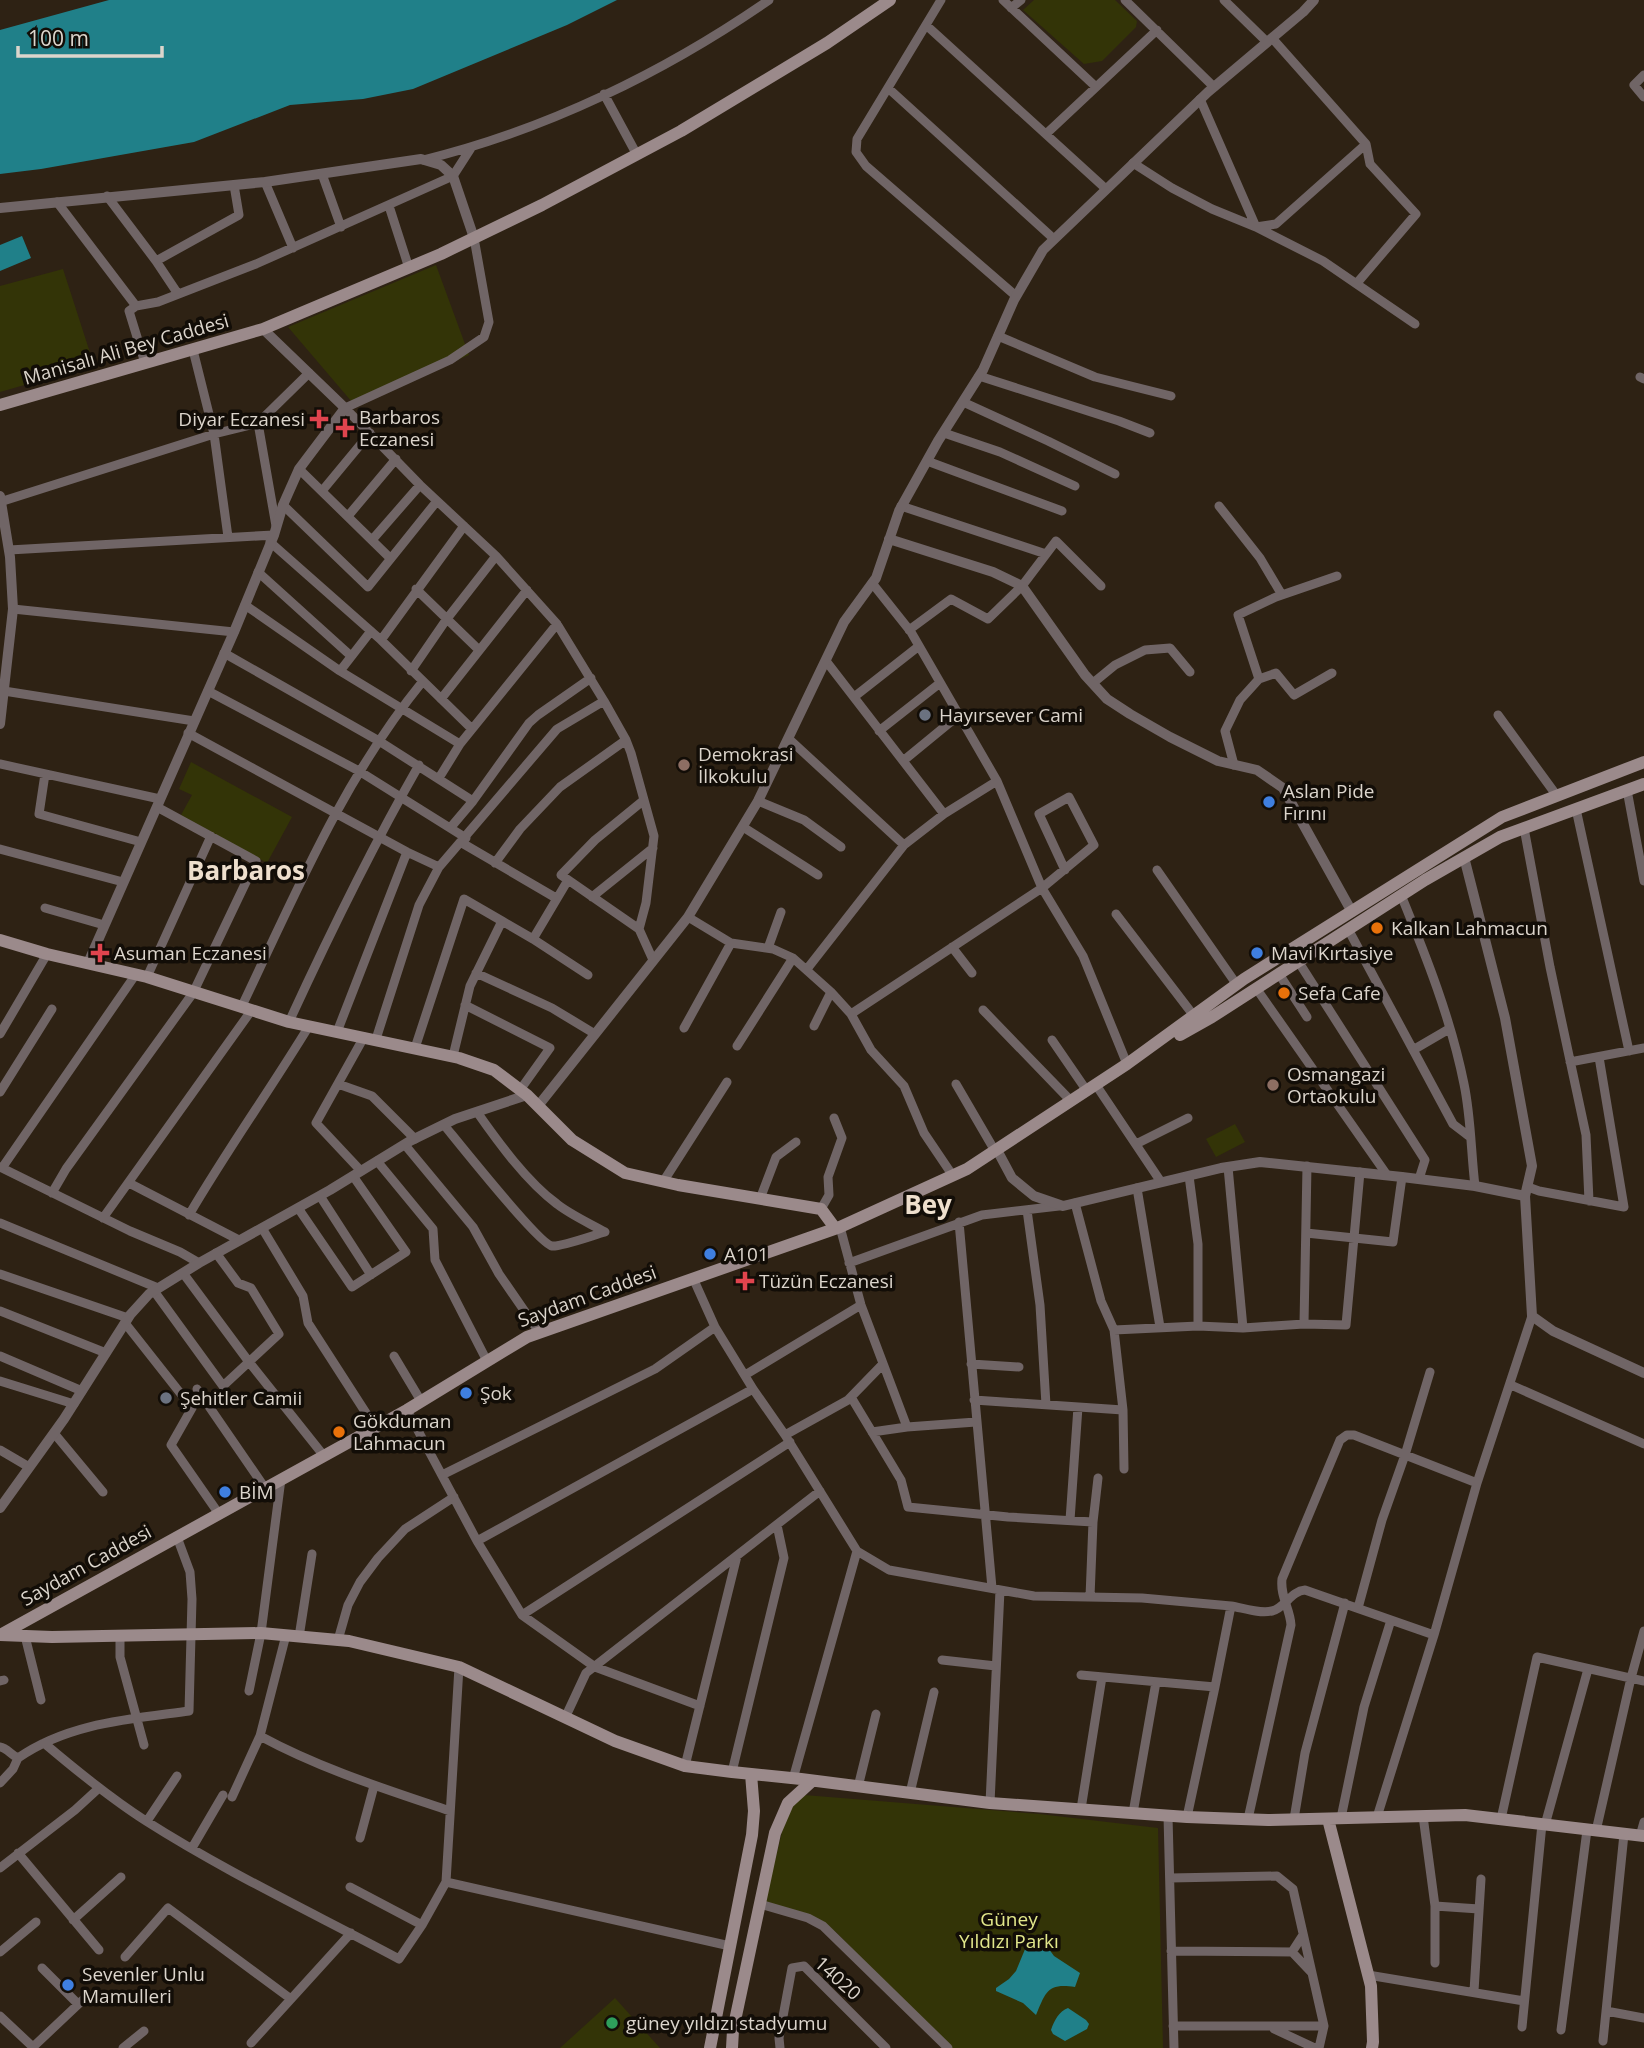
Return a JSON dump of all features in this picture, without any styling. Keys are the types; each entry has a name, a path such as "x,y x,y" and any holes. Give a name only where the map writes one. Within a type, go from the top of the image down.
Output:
{"main road":[{"name":"Manisalı Ali Bey Caddesi","path":"0,405 263,329 409,268 542,205 638,155 827,43 890,0"},
{"path":"1128,1065 1237,985 1502,817 1644,762"},
{"path":"1128,1065 1212,1017 1401,895 1500,837 1644,784"},
{"path":"0,940 141,976 289,1022 453,1056 494,1070 524,1093 572,1140 625,1172 663,1182 821,1209 837,1227"},
{"name":"Saydam Caddesi","path":"0,1635 407,1410 527,1337 837,1227 953,1176 1128,1065"},
{"path":"0,1635 261,1633 338,1640 459,1667 615,1741 685,1766 732,1772 990,1803 1168,1816 1294,1819 1465,1815 1642,1836"},
{"path":"710,2048 752,1835 754,1811 751,1774"},
{"path":"732,2048 733,2029 775,1833 788,1803 812,1781"},
{"path":"1334,1818 1371,1986 1372,2048"}],"street":[{"path":"0,208 322,174 423,160 471,148 564,113 655,69 769,0"},
{"path":"941,0 857,139 856,152 866,166 1016,296"},
{"path":"1003,0 1096,87"},
{"path":"1011,8 1021,0"},
{"path":"1125,0 1214,87"},
{"path":"1224,0 1269,40 1366,144 1370,164 1416,214 1357,283"},
{"path":"538,1106 688,917 743,827 789,739 844,622 876,578 901,506 979,376 1016,296 1043,250 1200,99 1314,0"},
{"path":"926,24 1106,189"},
{"path":"1046,134 1157,30"},
{"path":"1644,75 1634,85 1644,97"},
{"path":"888,88 1054,239"},
{"path":"604,94 638,155"},
{"path":"1200,99 1256,227"},
{"path":"1256,227 1276,224 1366,144"},
{"path":"145,363 129,311 136,306 158,302 293,248 453,176 471,148"},
{"path":"88,963 234,632 299,469 345,408 450,360 484,337 489,322 474,238 453,176 440,165 423,160"},
{"path":"1133,163 1212,209 1256,227 1323,261 1415,324"},
{"path":"322,174 341,227"},
{"path":"265,181 293,248"},
{"path":"156,261 239,215 234,185"},
{"path":"107,197 178,294"},
{"path":"57,202 136,306"},
{"path":"389,205 409,268"},
{"path":"263,329 420,485 496,556 557,624 591,678 626,740 654,836 646,903 639,929"},
{"path":"998,336 1095,377 1171,396"},
{"path":"193,349 214,434 228,537"},
{"path":"0,724 13,609 0,500 258,423 309,373"},
{"path":"979,376 1150,433"},
{"path":"963,402 1115,474"},
{"path":"258,423 273,534 472,729"},
{"path":"322,491 370,433"},
{"path":"944,433 1000,452 1075,486"},
{"path":"348,516 396,459"},
{"path":"928,461 1062,511"},
{"path":"299,469 390,558"},
{"path":"372,540 420,485"},
{"path":"283,505 368,587 437,501"},
{"path":"901,506 1046,554"},
{"path":"1219,506 1260,558 1282,595"},
{"path":"381,640 464,526"},
{"path":"6,555 273,534"},
{"path":"889,540 993,572 1022,586 1107,699 1218,761 1256,769 1283,788 1352,912"},
{"path":"909,630 951,599 988,619 1022,586 1056,541 1101,586"},
{"path":"411,671 446,620 496,556"},
{"path":"258,572 351,656"},
{"path":"1259,679 1238,615 1282,595 1337,576"},
{"path":"872,583 909,630 997,781 1042,888 1083,956 1128,1065"},
{"path":"416,589 479,650"},
{"path":"440,699 527,590"},
{"path":"245,605 340,671 460,744"},
{"path":"13,609 234,632"},
{"path":"439,778 460,744 557,624"},
{"path":"340,671 370,631"},
{"path":"854,697 919,646"},
{"path":"1093,683 1115,665 1145,650 1170,648 1190,672"},
{"path":"224,653 379,741 473,801"},
{"path":"826,661 944,814"},
{"path":"1234,765 1225,731 1240,700 1259,679 1276,673 1294,695 1332,673"},
{"path":"451,827 530,723 591,678"},
{"path":"103,1218 129,1184 246,1009 335,812 379,741 423,681"},
{"path":"880,731 940,683"},
{"path":"4,691 194,721"},
{"path":"208,691 359,771 451,827 495,863 556,898"},
{"path":"298,1208 352,1287 406,1252 357,1174 316,1124 338,1084 370,1038 419,905 439,867 557,729 604,701"},
{"path":"903,761 959,715"},
{"path":"1498,715 1557,796"},
{"path":"188,733 439,867"},
{"path":"789,739 904,845"},
{"path":"495,863 520,829 560,787 626,740"},
{"path":"0,764 158,803 256,861 193,993 66,1169 52,1193"},
{"path":"289,1022 379,835 419,765"},
{"path":"45,774 39,814 141,842"},
{"path":"807,969 904,845 944,814 997,781"},
{"path":"1627,790 1644,881"},
{"path":"851,1014 1042,888 1065,870 1094,845 1069,797 1039,814 1065,870"},
{"path":"644,800 595,840 561,875 639,929 653,960"},
{"path":"758,801 804,820 841,847"},
{"path":"1576,809 1629,1051"},
{"path":"743,827 818,875"},
{"path":"1524,828 1586,1135 1588,1201"},
{"path":"199,1263 1,1168 141,976 211,836"},
{"path":"592,897 653,848"},
{"path":"0,849 123,882"},
{"path":"337,1031 407,852"},
{"path":"1377,1817 1434,1634 1477,1483 1532,1316 1526,1192 1532,1166 1506,1018 1464,857"},
{"path":"1157,870 1237,985"},
{"path":"533,939 568,880"},
{"path":"1401,895 1422,944 1465,1085 1475,1186"},
{"path":"415,1048 464,898 588,975"},
{"path":"45,908 104,925"},
{"path":"768,948 781,912"},
{"path":"1116,914 1194,1016"},
{"path":"688,917 731,943 768,948 793,958 831,992 851,1014 871,1050 904,1086 924,1133 953,1176"},
{"path":"453,1056 470,986 502,921"},
{"path":"1348,929 1452,1124 1470,1137"},
{"path":"684,1028 731,943"},
{"path":"952,947 972,973"},
{"path":"0,1034 47,954"},
{"path":"737,1046 793,958"},
{"path":"1298,961 1425,1160 1419,1179"},
{"path":"476,974 552,1008 595,1034"},
{"path":"1279,974 1307,1017"},
{"path":"1256,988 1387,1175"},
{"path":"814,1026 831,992"},
{"path":"0,1508 74,1404 126,1321 155,1290 410,1142 444,1125 524,1093 550,1048 465,1005"},
{"path":"0,1092 52,1009"},
{"path":"983,1010 1071,1101"},
{"path":"189,1214 309,1026"},
{"path":"1413,1050 1449,1029"},
{"path":"1052,1040 1136,1144 1161,1182"},
{"path":"1570,1062 1644,1048"},
{"path":"849,1263 982,1215 1063,1206 1260,1162 1526,1192 1624,1207 1599,1057"},
{"path":"663,1182 727,1082"},
{"path":"338,1084 372,1096 410,1142 472,1227 499,1274 539,1332"},
{"path":"956,1084 1012,1178 1034,1196 1063,1206"},
{"path":"444,1125 528,1225 549,1245 605,1232 558,1205 547,1195 505,1151 477,1112"},
{"path":"821,1209 829,1195 828,1177 842,1138 834,1118"},
{"path":"1136,1144 1188,1118"},
{"path":"760,1199 776,1157 796,1142"},
{"path":"377,1161 433,1229 435,1260 487,1361"},
{"path":"1304,1324 1307,1166"},
{"path":"1228,1167 1243,1328"},
{"path":"1114,1330 1198,1326 1243,1328 1304,1324 1346,1325 1360,1172"},
{"path":"1189,1176 1198,1244 1198,1326"},
{"path":"1306,1233 1393,1242 1402,1177"},
{"path":"129,1184 239,1240"},
{"path":"1137,1188 1160,1327"},
{"path":"320,1196 371,1275"},
{"path":"1075,1203 1101,1301 1114,1330 1123,1410 1124,1469"},
{"path":"1027,1210 1040,1305 1046,1405"},
{"path":"959,1222 985,1515 996,1589 996,1666 990,1803"},
{"path":"0,1223 155,1290 223,1387 279,1334 251,1288 237,1283 216,1253"},
{"path":"262,1227 303,1296 308,1324 375,1427"},
{"path":"837,1227 861,1305 907,1427"},
{"path":"183,1273 324,1456"},
{"path":"0,1274 126,1321 192,1408 171,1445 219,1514"},
{"path":"693,1278 715,1327 857,1551 889,1570 1034,1596 1142,1598 1269,1612 1303,1590 1434,1634"},
{"path":"745,1375 861,1305"},
{"path":"0,1311 106,1353"},
{"path":"1532,1316 1553,1331 1644,1373"},
{"path":"442,1475 655,1369 715,1327"},
{"path":"0,1356 82,1391"},
{"path":"394,1356 421,1401"},
{"path":"971,1364 1019,1367"},
{"path":"522,1615 851,1397 882,1365"},
{"path":"1358,1608 1382,1520 1430,1372"},
{"path":"0,1381 74,1404"},
{"path":"1511,1385 1644,1444"},
{"path":"197,1389 265,1488"},
{"path":"477,1541 753,1389"},
{"path":"851,1397 901,1480 908,1507 1093,1522"},
{"path":"974,1400 1123,1410"},
{"path":"1070,1520 1077,1407"},
{"path":"407,1410 477,1541 522,1615 595,1667 700,1706"},
{"path":"872,1432 976,1422"},
{"path":"54,1433 103,1493"},
{"path":"1248,1819 1292,1625 1281,1586 1284,1573 1340,1440 1347,1435 1354,1435 1477,1483"},
{"path":"0,1450 29,1467"},
{"path":"1090,1597 1098,1478"},
{"path":"248,1691 261,1633 281,1479"},
{"path":"565,1718 586,1673 820,1491"},
{"path":"338,1640 348,1605 359,1582 378,1558 405,1529 454,1497"},
{"path":"732,1772 784,1558 777,1525"},
{"path":"0,1783 13,1769 18,1758 61,1736 107,1722 189,1711 192,1599 190,1572 177,1537"},
{"path":"793,1779 857,1551"},
{"path":"192,1848 228,1796 260,1736 293,1636 312,1554"},
{"path":"685,1766 737,1556"},
{"path":"1294,1819 1305,1753 1345,1603"},
{"path":"1187,1817 1231,1606"},
{"path":"1334,1818 1391,1620"},
{"path":"1561,2030 1591,1831 1644,1631"},
{"path":"120,1635 120,1657 144,1745"},
{"path":"25,1636 41,1700"},
{"path":"1501,1819 1537,1657 1644,1681"},
{"path":"942,1660 996,1666"},
{"path":"44,1744 99,1788 147,1821 399,1959 446,1882 459,1667"},
{"path":"1522,2027 1544,1825 1588,1669"},
{"path":"1081,1675 1215,1687"},
{"path":"1081,1809 1102,1677"},
{"path":"1133,1813 1156,1682"},
{"path":"910,1793 934,1692"},
{"path":"858,1787 876,1714"},
{"path":"260,1736 298,1756 374,1786 450,1811"},
{"path":"0,1747 18,1758"},
{"path":"147,1821 177,1776"},
{"path":"360,1838 374,1786"},
{"path":"0,1868 99,1788"},
{"path":"1168,1816 1174,2048"},
{"path":"1423,1816 1436,1906 1435,1963"},
{"path":"1642,1836 1644,1822"},
{"path":"1603,2041 1624,1834"},
{"path":"19,1853 99,1950"},
{"path":"1170,1878 1277,1876 1293,1889 1324,2026 1317,2048 1269,2026"},
{"path":"73,1920 121,1877"},
{"path":"1474,1991 1481,1879"},
{"path":"446,1882 730,1945"},
{"path":"350,1887 422,1925"},
{"path":"760,1903 808,1918 823,1926 948,2048"},
{"path":"1436,1906 1479,1909"},
{"path":"125,1957 168,1908 292,1999"},
{"path":"0,1952 36,1922"},
{"path":"251,2043 351,1933"},
{"path":"1292,1952 1304,1935"},
{"path":"1171,1951 1292,1952 1312,1974"},
{"name":"14020","path":"780,2048 779,2038 792,1968 804,1966 886,2048"},
{"path":"42,1968 78,2004"},
{"path":"1368,1975 1524,2001"},
{"path":"0,2016 34,2048 88,1996"},
{"path":"1606,2011 1644,2018"},
{"path":"1173,2026 1324,2026"},
{"path":"123,2048 144,2031"}],"green space":[{"path":"1034,0 1115,0 1137,21 1136,27 1102,61 1084,64 1023,10"},
{"path":"436,265 469,355 369,398 352,402 288,327"},
{"path":"63,269 94,365 0,392 0,286"},
{"path":"191,762 292,817 267,863 181,815 192,795 179,789"},
{"path":"1235,1124 1245,1142 1216,1157 1206,1139"},
{"name":"Güney Yıldızı Parkı","path":"804,1795 1039,1814 1158,1828 1163,2048 948,2048 836,1932 803,1914 760,1904 776,1857 787,1811"},
{"name":"güney yıldızı stadyumu","path":"615,1998 660,2048 560,2048"}],"water":[{"path":"109,0 617,0 567,25 413,89 363,99 290,105 194,142 0,174 0,30"},
{"path":"22,236 31,258 0,271 0,245"},
{"path":"1039,1940 1054,1956 1080,1973 1075,1987 1058,1986 1049,1991 1036,2015 1023,2003 996,1991 996,1988 1016,1971 1028,1942"},
{"path":"1068,2008 1089,2024 1087,2029 1065,2041 1051,2030 1057,2017"}],"place":[{"name":"Diyar Eczanesi","path":"319,419"},
{"name":"Barbaros Eczanesi","path":"345,428"},
{"name":"Hayırsever Cami","path":"925,715"},
{"name":"Demokrasi İlkokulu","path":"684,765"},
{"name":"Aslan Pide Fırını","path":"1269,802"},
{"name":"Kalkan Lahmacun","path":"1377,928"},
{"name":"Asuman Eczanesi","path":"100,953"},
{"name":"Mavi Kırtasiye","path":"1257,953"},
{"name":"Sefa Cafe","path":"1284,993"},
{"name":"Osmangazi Ortaokulu","path":"1273,1085"},
{"name":"A101","path":"710,1254"},
{"name":"Tüzün Eczanesi","path":"745,1281"},
{"name":"Şok","path":"466,1393"},
{"name":"Şehitler Camii","path":"166,1398"},
{"name":"Gökduman Lahmacun","path":"339,1432"},
{"name":"BİM","path":"225,1492"},
{"name":"Sevenler Unlu Mamulleri","path":"68,1985"},
{"name":"güney yıldızı stadyumu","path":"612,2023"}],"district":[{"name":"Barbaros","path":"246,870"},
{"name":"Bey","path":"928,1204"}]}
